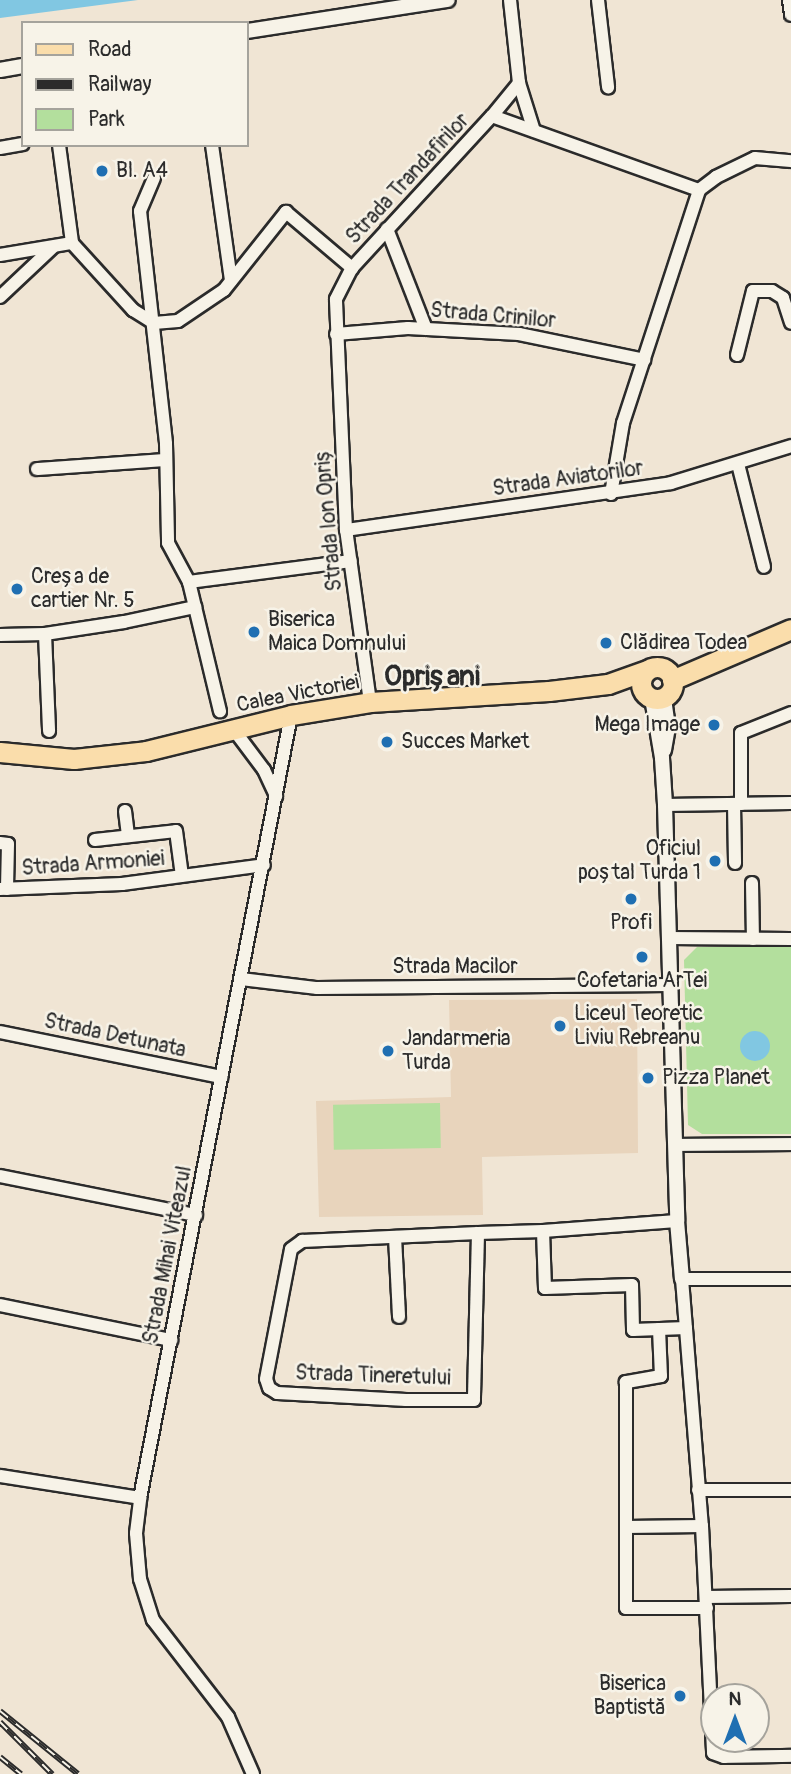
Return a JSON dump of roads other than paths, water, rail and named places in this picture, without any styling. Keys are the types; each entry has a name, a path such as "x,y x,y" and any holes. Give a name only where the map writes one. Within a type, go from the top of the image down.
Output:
{"main road":[{"name":"Calea Victoriei","path":"0,752 74,759 146,751 291,715 370,702 549,691 608,684 656,684 791,628"}],"street":[{"path":"248,31 448,0"},
{"path":"510,0 519,83 534,131"},
{"path":"598,0 608,87"},
{"path":"789,0 791,15"},
{"path":"0,70 21,66"},
{"name":"Strada Trandafirilor","path":"335,334 336,299 352,268 519,83"},
{"name":"Strada Trandafirilor","path":"492,116 699,190"},
{"path":"0,148 21,144"},
{"path":"59,147 72,243 133,310 154,323 177,321 223,290 231,281 212,147"},
{"path":"611,494 624,423 699,190 716,177 755,158 791,161"},
{"path":"154,178 140,211 154,323 166,460 168,543 189,582 220,711"},
{"name":"Strada Trandafirilor","path":"231,281 286,212 352,268"},
{"path":"387,229 426,329"},
{"path":"0,254 72,243"},
{"path":"0,298 53,247"},
{"path":"737,355 752,291 772,291 783,298 791,323"},
{"name":"Strada Crinilor","path":"335,334 426,329 519,334 644,360"},
{"name":"Strada Ion Opriș","path":"335,334 346,530 370,702"},
{"name":"Strada Aviatorilor","path":"346,530 611,494 671,483 791,446"},
{"path":"37,469 166,460"},
{"path":"738,464 764,567"},
{"path":"189,582 351,561"},
{"path":"0,635 45,634 124,622 195,607"},
{"path":"45,634 50,731"},
{"path":"656,684 665,805 677,1221 702,1526 713,1753 724,1757 791,1756"},
{"path":"735,863 741,733 791,713"},
{"name":"Strada Mihai Viteazul","path":"253,1774 228,1717 153,1620 145,1601 136,1554 140,1498 291,715"},
{"path":"234,730 268,777 276,796"},
{"path":"665,805 791,803"},
{"name":"Strada Armoniei","path":"125,811 128,836"},
{"name":"Strada Armoniei","path":"95,840 176,831 182,876"},
{"name":"Strada Armoniei","path":"0,843 8,844 4,889 122,884 264,865"},
{"path":"752,883 753,939"},
{"path":"669,939 791,939"},
{"name":"Strada Macilor","path":"241,979 317,988 670,985"},
{"name":"Strada Detunata","path":"0,1032 221,1077"},
{"path":"675,1145 791,1144"},
{"path":"0,1176 196,1215"},
{"name":"Strada Tineretului","path":"478,1233 474,1400 277,1393 270,1388 266,1379 294,1244 302,1241 478,1233 543,1231 677,1221"},
{"path":"543,1231 545,1288 632,1285 633,1330 686,1328"},
{"path":"395,1237 399,1317"},
{"path":"681,1279 791,1279"},
{"path":"0,1305 172,1340"},
{"path":"659,1329 661,1376 626,1382 626,1608 791,1596"},
{"path":"0,1476 140,1498"},
{"path":"698,1490 791,1490"},
{"path":"626,1527 702,1526"}],"water":[{"path":"0,0 138,0 0,18"},
{"path":"755,1031 766,1035 770,1046 766,1057 755,1061 744,1057 740,1046 744,1035"}],"railway":[{"path":"0,1711 78,1774"},
{"path":"0,1722 52,1774"},
{"path":"0,1757 21,1774"}],"place":[{"name":"Bl. A4","path":"102,171"},
{"name":"Creșa de cartier Nr. 5","path":"17,589"},
{"name":"Biserica Maica Domnului","path":"254,632"},
{"name":"Clădirea Todea","path":"606,643"},
{"name":"Mega Image","path":"714,725"},
{"name":"Succes Market","path":"387,742"},
{"name":"Oficiul poștal Turda 1","path":"715,861"},
{"name":"Profi","path":"631,899"},
{"name":"Cofetaria ArTei","path":"642,957"},
{"name":"Liceul Teoretic Liviu Rebreanu","path":"560,1026"},
{"name":"Jandarmeria Turda","path":"388,1051"},
{"name":"Pizza Planet","path":"648,1078"},
{"name":"Biserica Baptistă","path":"680,1696"}],"district":[{"name":"Oprișani","path":"432,677"}]}
